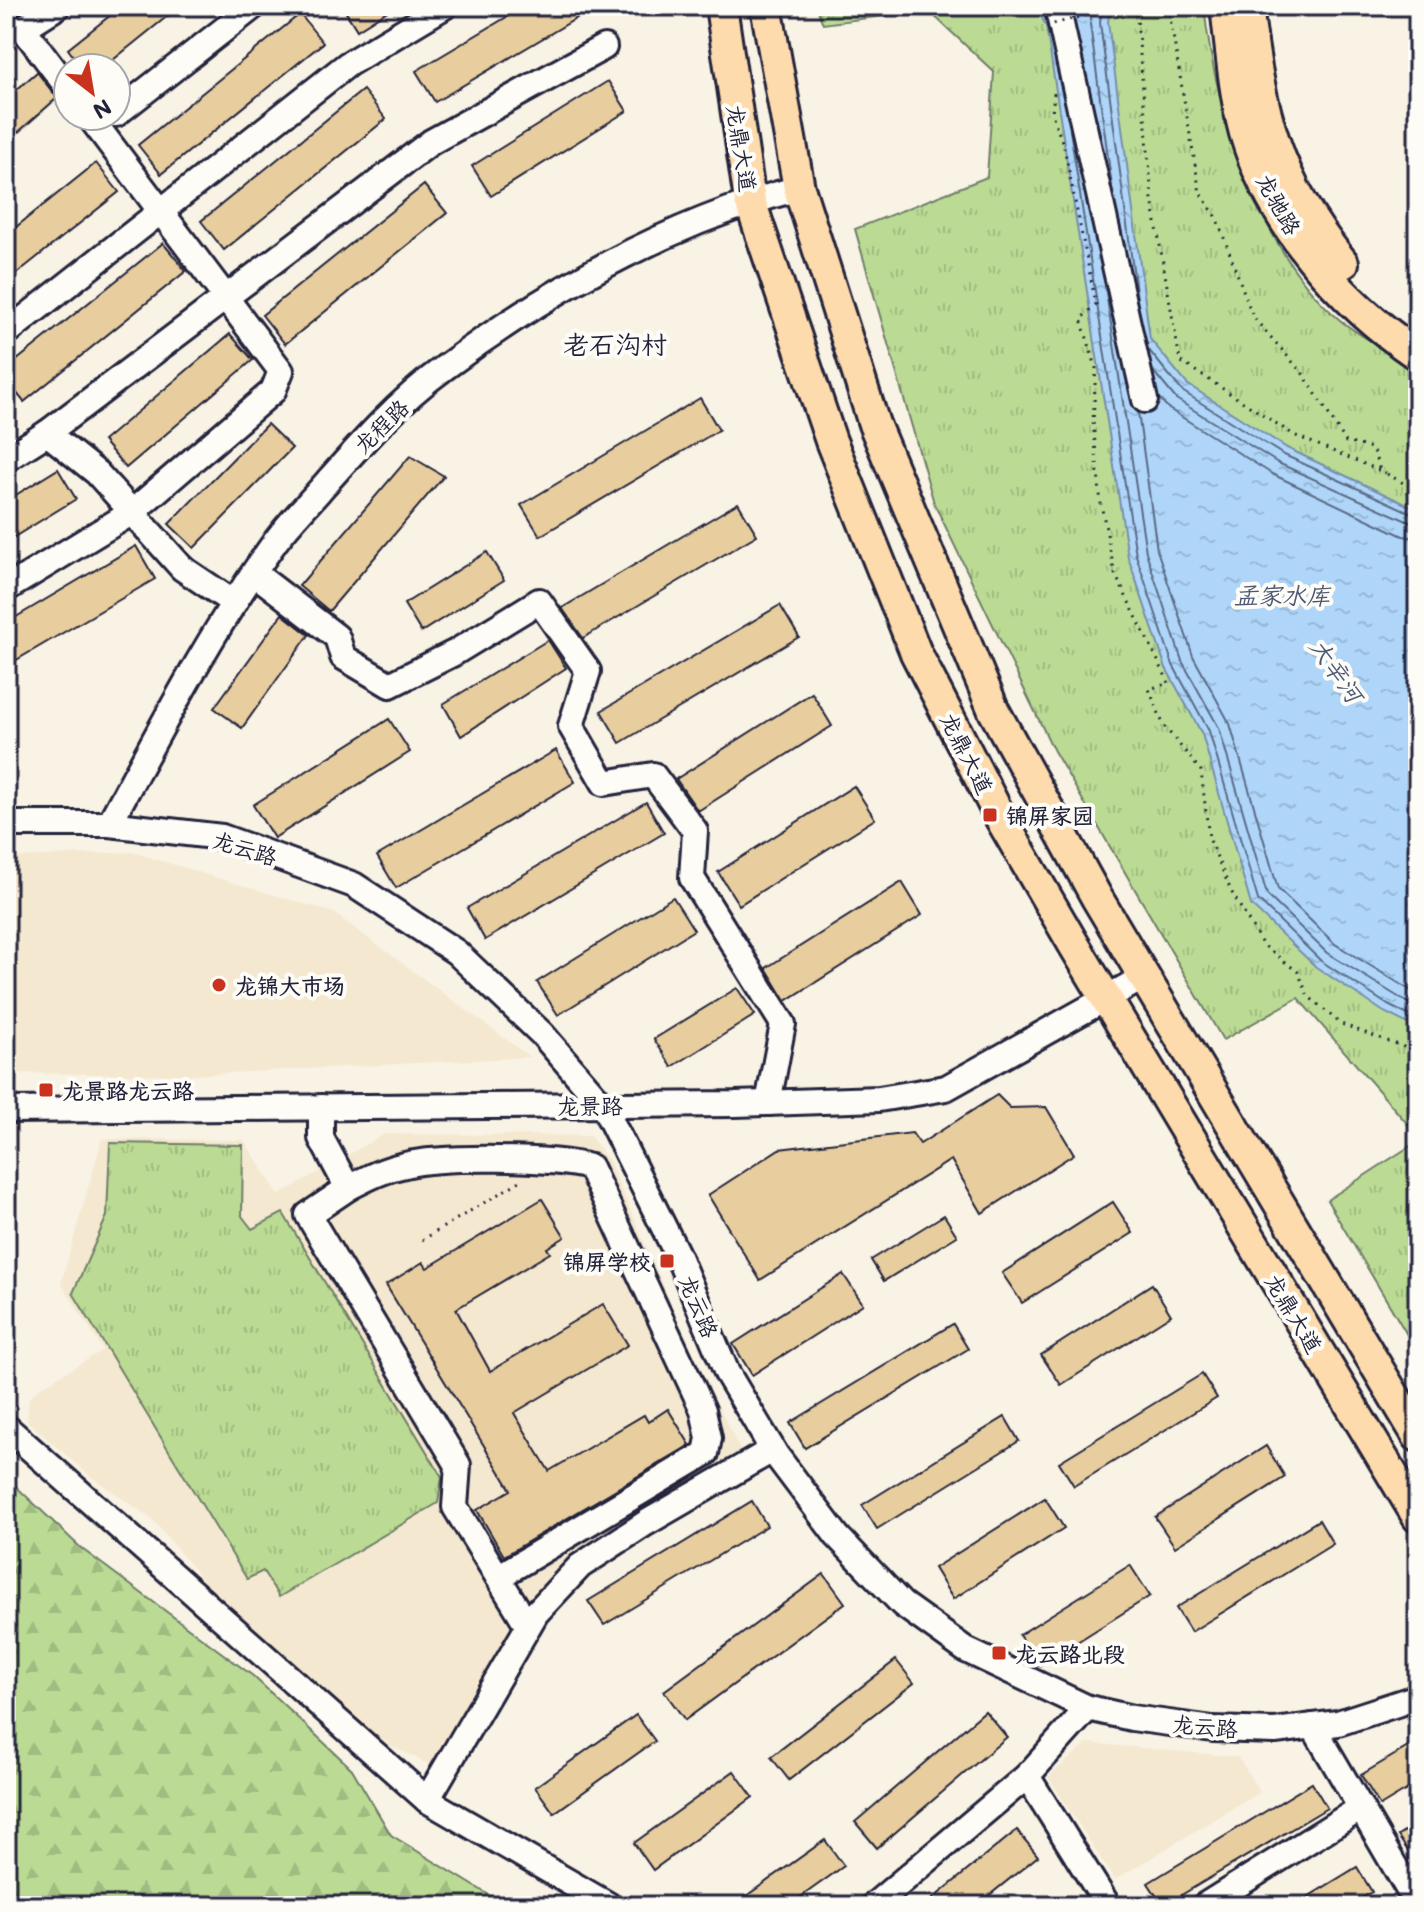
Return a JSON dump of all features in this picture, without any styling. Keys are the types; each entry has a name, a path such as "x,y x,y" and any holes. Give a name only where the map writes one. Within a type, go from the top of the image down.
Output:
{"main road":[{"name":"龙鼎大道","path":"721,6 750,201 831,441 916,653 1001,819 1418,1517"},
{"name":"龙鼎大道","path":"766,6 799,188 874,424 994,711 1144,977 1418,1436"},
{"name":"龙驰路","path":"1226,6 1245,133 1272,198 1295,235 1355,306 1418,355"},
{"name":"龙驰路","path":"1247,6 1255,70 1274,148 1297,195 1318,231 1372,298 1418,332"}],"street":[{"path":"52,67 23,28 58,6"},
{"path":"132,97 254,6"},
{"path":"6,333 348,64 445,6"},
{"path":"1051,16 1145,400"},
{"path":"6,459 47,433 431,142 604,47"},
{"path":"6,589 131,513 273,391 281,371 114,132"},
{"name":"龙程路","path":"109,824 206,646 234,603 277,539 360,444 442,369 558,293 633,251 750,201 799,188"},
{"path":"47,433 97,473 182,568 234,603"},
{"path":"254,573 337,637 343,657 390,685 454,653 539,601 588,671 571,726 604,783 653,775 695,831 692,878 783,1024 768,1103"},
{"name":"龙云路","path":"6,824 109,824 222,837 354,885 456,952 542,1034 603,1105 677,1254 727,1373 772,1450 837,1536 902,1604 966,1650 1088,1708 1132,1718 1213,1729 1275,1731 1338,1723 1418,1697"},
{"name":"龙景路","path":"6,1110 768,1103 879,1099 946,1088 1144,977"},
{"path":"321,1107 321,1138 348,1188"},
{"path":"498,1577 706,1453 709,1438 703,1410 590,1167 551,1162 409,1164 380,1172 348,1188 308,1215 458,1465 455,1507 528,1626"},
{"path":"6,1427 427,1800 610,1906"},
{"path":"427,1800 528,1626 580,1566 646,1523 772,1450"},
{"path":"873,1906 1027,1776 1088,1708"},
{"path":"1313,1726 1412,1904"},
{"path":"1027,1776 1108,1906"},
{"path":"1204,1906 1361,1808"}],"path":[{"path":"1048,39 1051,16 1121,6"},
{"path":"1136,6 1152,199 1180,361 1294,435 1386,473"},
{"path":"1168,6 1200,193 1216,216 1253,317 1304,375 1346,442 1372,448 1378,469 1418,491"},
{"path":"1055,88 1052,114 1064,147 1096,304 1081,319 1096,367 1093,422 1101,504 1115,574 1169,683 1149,689 1164,726 1201,771 1209,838 1231,891 1262,944 1298,972 1308,996 1341,1024 1418,1052"},
{"path":"422,1240 551,1162"}],"shaded area":[{"name":"龙锦大市场","path":"132,852 334,913 530,1057 192,1075 6,1073 6,858"},
{"path":"384,1134 590,1136 609,1161 689,1344 741,1452 561,1568 532,1600 431,1765 391,1746 317,1692 211,1590 152,1519 90,1476 27,1421 29,1398 39,1388 103,1350 61,1283 102,1139 244,1140 279,1195"},
{"path":"1088,1743 1238,1757 1260,1792 1115,1880 1048,1777"}],"green space":[{"path":"816,6 1204,6 1218,89 1230,132 1245,176 1286,256 1311,291 1340,320 1418,369 1418,1136 1298,998 1223,1040 1054,751 934,503 855,229 987,177 994,72 928,10 823,24"},
{"path":"1418,1141 1418,1353 1327,1200"},
{"path":"110,1143 243,1145 242,1216 252,1229 283,1213 442,1477 438,1503 279,1597 263,1571 247,1579 73,1293 107,1216"},
{"path":"6,1477 82,1549 253,1676 352,1769 391,1835 507,1906 6,1906"}],"water":[{"name":"孟家水库","path":"1036,6 1110,6 1108,22 1150,339 1187,384 1287,448 1418,510 1418,1029 1384,1012 1316,967 1251,905 1202,734 1166,668 1128,557 1046,26"}],"building":[{"path":"122,6 180,6 123,52 70,52 68,49"},
{"path":"342,6 395,6 357,30"},
{"path":"525,6 597,6 435,102 416,71"},
{"path":"300,14 323,43 161,174 138,145"},
{"path":"37,72 52,92 52,102 6,143 6,99"},
{"path":"608,81 627,111 491,196 472,166"},
{"path":"363,90 386,119 224,250 201,221"},
{"path":"96,163 119,192 6,282 6,235"},
{"path":"424,185 447,213 285,344 262,315"},
{"path":"163,243 186,271 24,402 6,380 6,369"},
{"path":"230,334 253,360 126,468 103,441"},
{"path":"700,398 719,430 540,536 521,505"},
{"path":"267,424 292,448 194,548 169,524"},
{"path":"410,456 444,476 329,611 299,586"},
{"path":"58,469 76,499 6,542 6,501"},
{"path":"738,503 757,535 583,638 562,608"},
{"path":"136,546 155,579 6,666 6,623"},
{"path":"487,552 504,580 421,632 404,604"},
{"path":"780,605 799,637 620,743 601,711"},
{"path":"282,614 309,635 242,728 214,708"},
{"path":"548,640 566,668 461,736 443,704"},
{"path":"812,693 832,726 698,811 676,779"},
{"path":"389,719 410,752 274,838 253,805"},
{"path":"556,750 575,782 396,888 377,856"},
{"path":"854,786 875,819 739,905 718,872"},
{"path":"646,802 664,833 485,940 467,908"},
{"path":"902,882 922,915 786,1001 766,968"},
{"path":"673,897 694,930 558,1015 537,982"},
{"path":"737,988 755,1015 672,1067 654,1039"},
{"path":"997,1095 1010,1108 1046,1107 1074,1154 982,1213 951,1160 760,1280 708,1195 779,1149 912,1133 920,1144"},
{"path":"542,1199 565,1237 547,1248 550,1253 456,1309 490,1371 603,1304 628,1345 514,1413 549,1471 644,1415 648,1422 668,1409 690,1445 504,1556 477,1510 511,1490 386,1285 423,1262 427,1268"},
{"path":"1113,1202 1133,1233 1022,1303 1002,1273"},
{"path":"944,1215 957,1236 884,1281 871,1260"},
{"path":"843,1274 863,1304 752,1375 733,1344"},
{"path":"1152,1284 1171,1315 1061,1385 1041,1355"},
{"path":"953,1324 968,1349 805,1448 790,1423"},
{"path":"1202,1374 1217,1398 1074,1486 1059,1462"},
{"path":"1005,1417 1019,1441 877,1529 862,1505"},
{"path":"1266,1446 1285,1477 1175,1547 1155,1517"},
{"path":"1045,1498 1064,1528 953,1599 934,1568"},
{"path":"752,1501 767,1526 604,1625 588,1601"},
{"path":"1319,1520 1333,1544 1191,1632 1176,1608"},
{"path":"1130,1565 1150,1596 1039,1666 1019,1635"},
{"path":"824,1574 845,1603 685,1720 664,1691"},
{"path":"896,1660 914,1683 789,1780 771,1757"},
{"path":"985,1711 1007,1737 877,1848 855,1822"},
{"path":"636,1715 655,1741 554,1813 535,1787"},
{"path":"1418,1741 1418,1783 1380,1806 1361,1775"},
{"path":"734,1771 753,1797 653,1870 634,1843"},
{"path":"1312,1783 1327,1808 1163,1906 1148,1883"},
{"path":"1418,1823 1418,1866 1398,1836"},
{"path":"1017,1830 1038,1856 976,1906 924,1906"},
{"path":"825,1840 844,1866 788,1906 732,1906"},
{"path":"1357,1867 1372,1892 1348,1906 1293,1906"}],"place":[{"name":"锦屏家园","path":"990,815"},
{"name":"龙锦大市场","path":"219,985"},
{"name":"龙景路龙云路","path":"46,1090"},
{"name":"锦屏学校","path":"667,1261"},
{"name":"龙云路北段","path":"999,1653"}],"district":[{"name":"老石沟村","path":"615,344"}],"water label":[{"name":"大辛河","path":"1337,670"}]}
